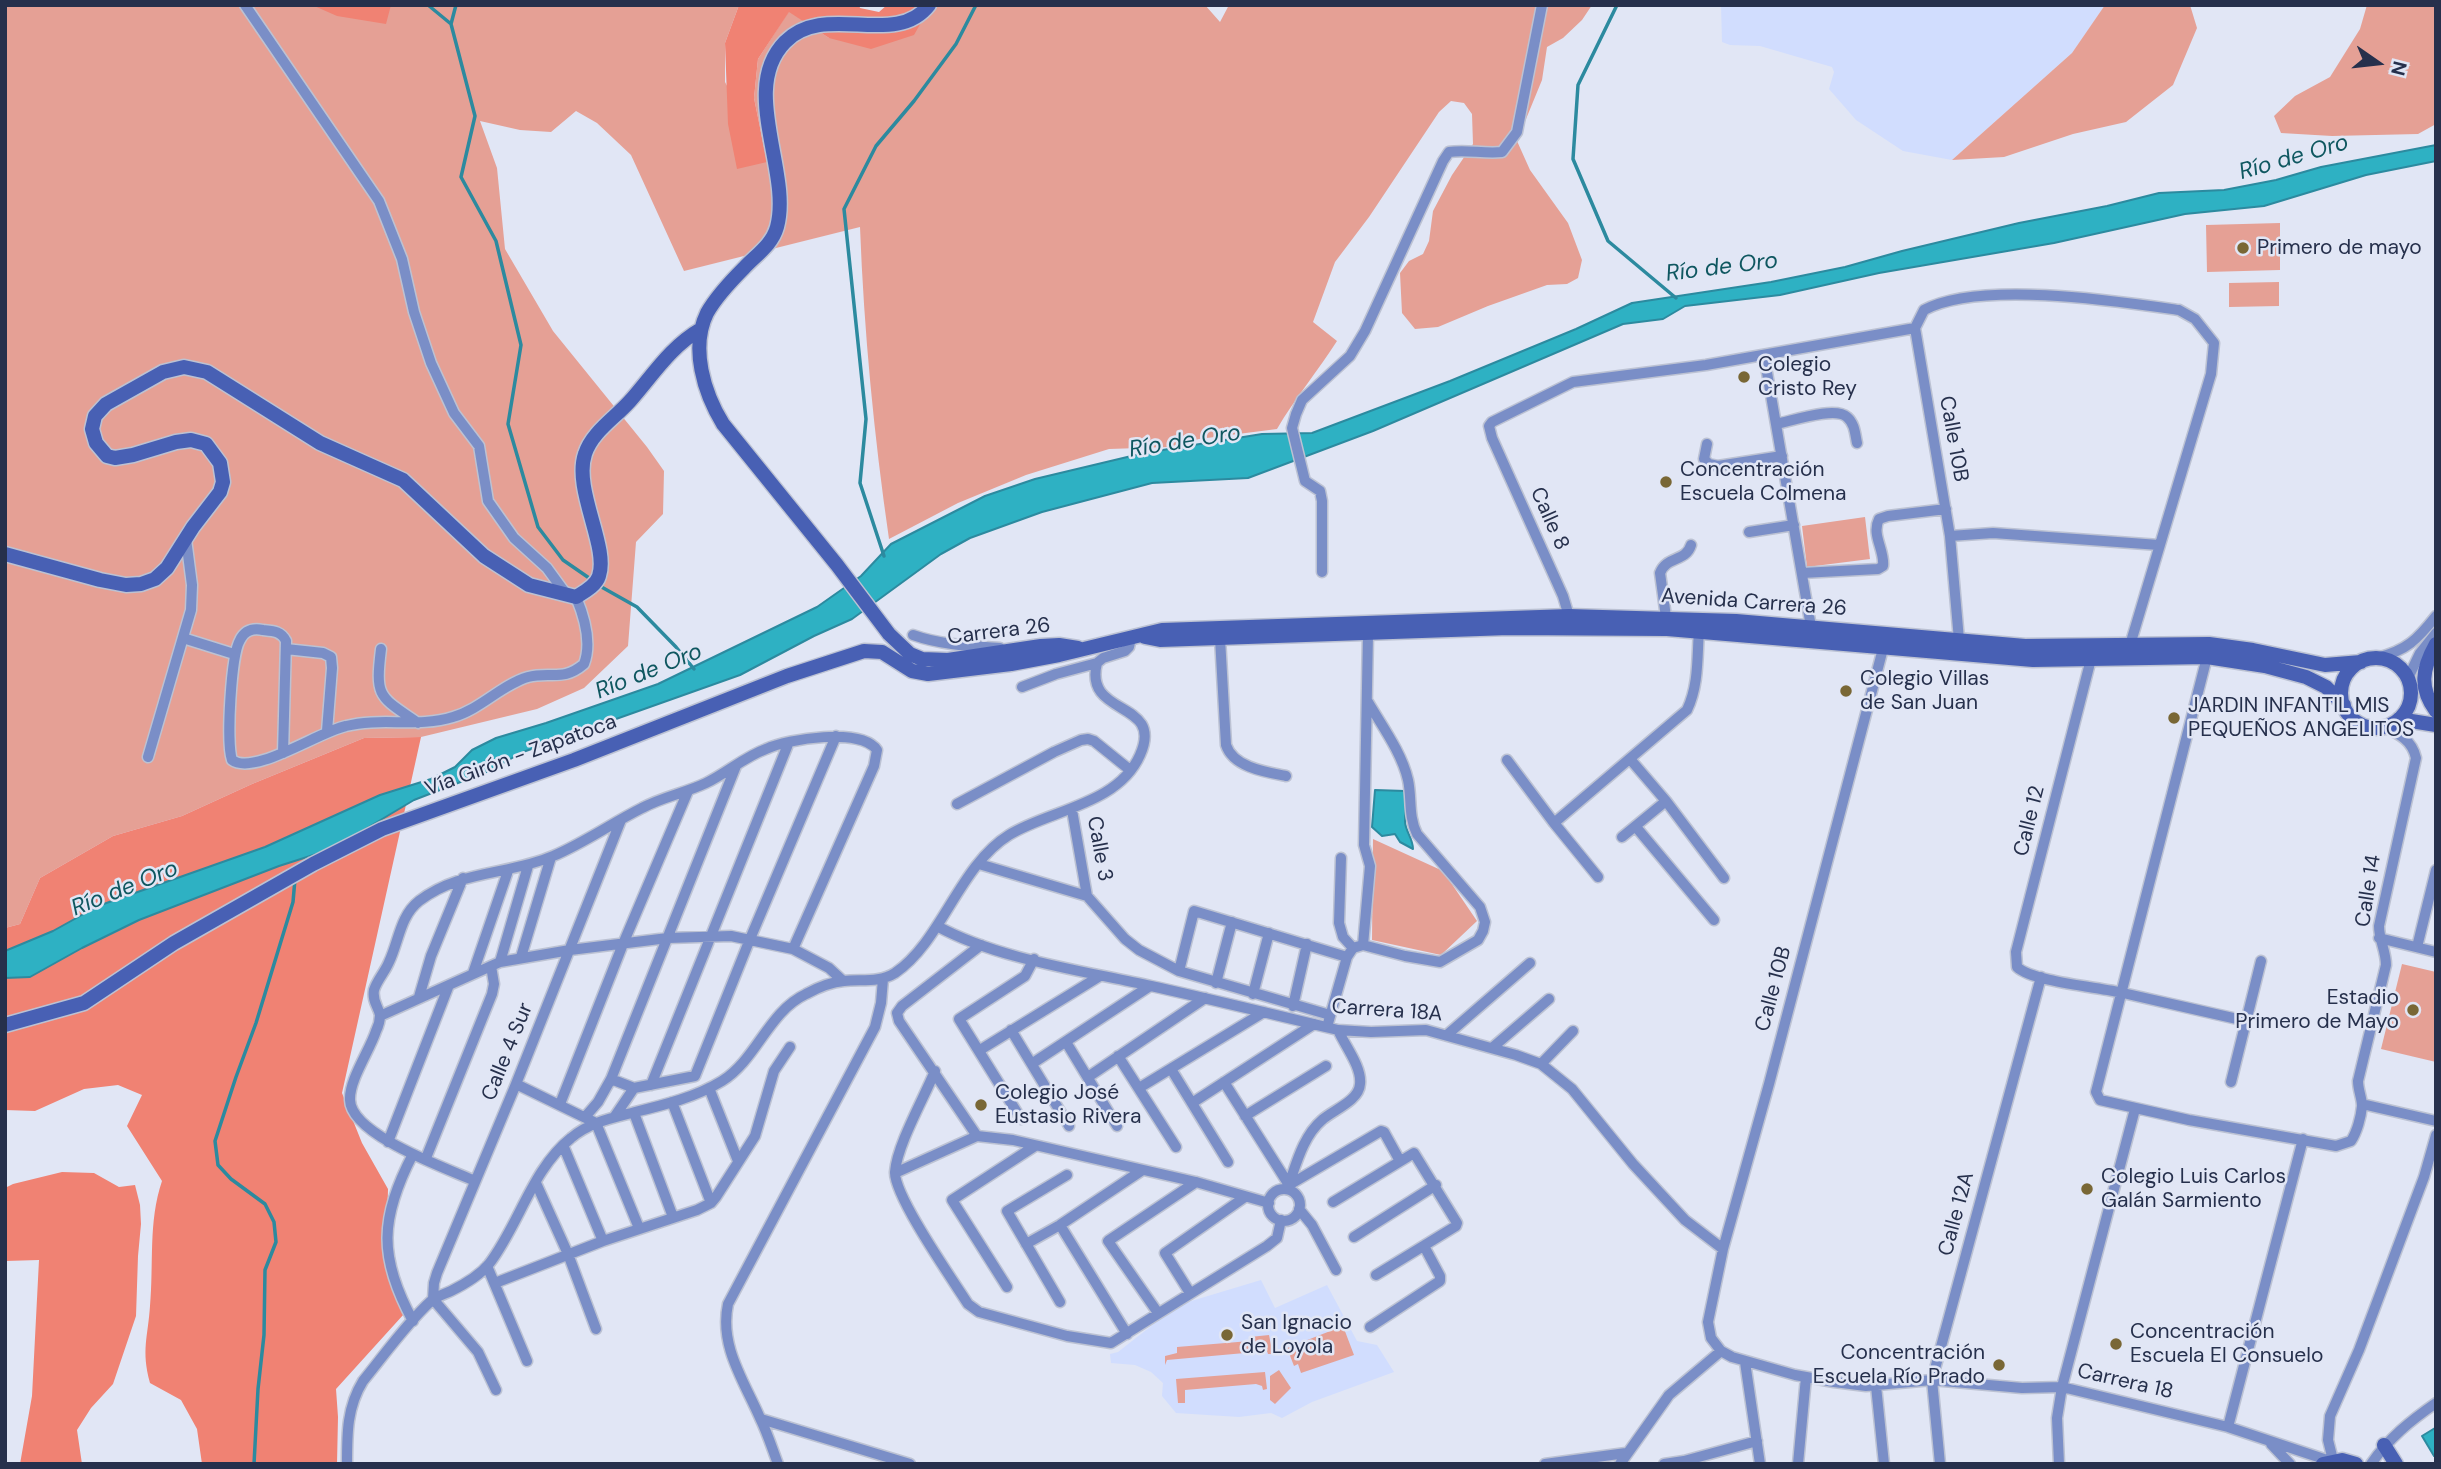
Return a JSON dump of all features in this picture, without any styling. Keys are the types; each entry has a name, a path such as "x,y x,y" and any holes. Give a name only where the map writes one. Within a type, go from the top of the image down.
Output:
{"main road":[{"path":"5,554 125,585 141,584 155,579 167,568 220,492 220,463 206,444 191,440 133,456 107,456 96,443 92,429 94,416 106,404 163,372 184,367 206,372 320,443 404,480 484,556 529,585 571,596 596,581 599,550 586,498 583,464 585,453 595,436 630,401 665,357 685,338 701,329 714,303 770,243 776,230 780,210 766,104 767,80 774,59 786,41 802,30 823,24 890,25 922,14 929,5"},
{"name":"Carrera 26","path":"701,329 703,379 713,408 723,424 889,634 910,654 936,661 1059,645 1081,648"},
{"name":"Avenida Carrera 26","path":"1136,637 1160,640 1368,634 1666,617 1811,627 2033,660 2207,657 2265,666 2306,677 2326,687 2344,705"},
{"name":"Avenida Carrera 26","path":"1081,648 1161,630 1570,622 1885,640 1959,640 2025,646 2209,644 2325,665 2361,662"},
{"path":"2436,645 2424,670 2423,682 2428,699 2436,712"},
{"name":"Vía Girón - Zapatoca","path":"5,1025 84,1003 109,989 151,957 313,864 382,829 509,785 787,676 853,653 874,650 882,652 912,671 928,674 1011,664 1081,648"},
{"path":"2409,684 2408,706 2399,719 2384,727 2360,723 2353,719 2344,705 2342,688 2348,673 2361,662 2376,658 2392,662 2409,684 2418,698 2436,712"},
{"path":"2399,719 2436,724"},
{"path":"2384,1445 2396,1464"},
{"path":"2328,1462 2342,1460 2356,1464"}],"street":[{"path":"245,5 379,201 402,259 414,312 431,363 454,413 479,446 488,501 514,538 547,568 582,611 588,649 584,664 578,669 566,675 531,677 516,682 456,717 418,723 349,725 327,731 283,753 246,765 232,760 230,726 234,654 240,639 247,631 257,629 283,635 286,649 283,753"},
{"path":"1322,572 1320,491 1305,481 1292,428 1302,400 1350,356 1365,331 1449,152 1502,152 1517,132 1542,5"},
{"path":"1811,627 1764,355 1915,328 1924,310 1940,303 2041,295 2179,310 2195,320 2214,343 2211,374 2130,645"},
{"name":"Calle 10B","path":"1915,328 1950,536 1959,640"},
{"name":"Calle 8","path":"1570,622 1563,596 1489,426 1492,422 1573,382 1647,374 1764,355"},
{"path":"1776,424 1840,413 1847,416 1853,426 1857,443"},
{"path":"1707,444 1704,459 1709,464 1718,466 1782,456"},
{"path":"1802,573 1878,569 1883,566 1884,561 1875,528 1879,519 1946,509"},
{"path":"1749,531 1794,525"},
{"path":"1950,536 1993,533 2159,545"},
{"path":"148,757 192,598 186,539"},
{"path":"1666,617 1660,573 1662,567 1667,562 1685,555 1691,545"},
{"path":"2376,658 2402,650 2413,643 2436,616"},
{"path":"1554,823 1687,710 1695,689 1699,630"},
{"path":"2409,684 2420,653 2436,633"},
{"path":"1288,1187 1312,1130 1358,1092 1361,1083 1359,1071 1333,1028 1330,1015 1354,950 1370,866 1364,845 1368,634"},
{"path":"913,635 960,646 1021,649"},
{"path":"1022,687 1125,651 1136,637"},
{"path":"183,638 234,654"},
{"path":"1220,638 1228,753 1233,759 1266,772 1286,776"},
{"name":"Calle 10B","path":"1721,1352 1711,1338 1708,1322 1723,1249 1885,640"},
{"path":"286,649 323,653 331,657 327,731"},
{"path":"381,649 378,688 384,698 418,723"},
{"path":"2207,657 2096,1092 2099,1100 2135,1109 2303,1139 2228,1427"},
{"name":"Calle 12","path":"2041,978 2024,973 2017,967 2016,952 2091,659"},
{"path":"347,1464 349,1410 355,1395 433,1299 466,1283 487,1266 536,1183 563,1145 572,1137 615,1116 673,1102 709,1088 740,1068 776,1019 794,1001 822,987 843,981 883,979 906,964 992,849 1010,835 1072,810 1100,795 1130,770 1141,753 1144,730 1135,716 1099,692 1094,680 1097,663"},
{"path":"1178,971 1194,911 1307,944 1440,962 1478,940 1485,922 1480,907 1412,825 1404,766 1368,702"},
{"name":"Calle 14","path":"2303,1139 2336,1146 2351,1141 2356,1134 2362,1104 2358,1081 2386,965 2386,954 2379,938 2381,909 2416,758 2414,749 2407,740 2384,727"},
{"path":"611,1079 634,1088 695,1076 836,736"},
{"path":"475,1181 388,1142 361,1122 350,1101 380,1016 375,1006 374,990 391,959 403,923 410,910 421,900 463,878 508,871 551,858 665,798 688,791 768,747 836,736 873,744 877,750 876,758 793,948"},
{"path":"957,804 1081,740 1094,741 1130,770"},
{"path":"651,1085 789,742"},
{"path":"1630,759 1666,801 1724,878"},
{"path":"1507,760 1598,877"},
{"path":"585,1117 605,1092 611,1079 736,766"},
{"path":"560,1104 623,944 688,791"},
{"path":"1622,837 1666,801"},
{"name":"Calle 3","path":"1072,810 1087,896"},
{"name":"Calle 4 Sur","path":"433,1299 437,1273 621,820"},
{"path":"1636,827 1714,920"},
{"path":"521,957 551,858"},
{"path":"1341,858 1339,923 1343,937 1354,950"},
{"path":"979,864 1087,896 1125,939 1139,950 1178,971 1330,1015"},
{"path":"426,1158 492,994 495,964 528,866"},
{"path":"2417,947 2436,870"},
{"path":"473,973 508,871"},
{"path":"419,997 431,956 463,878"},
{"path":"1216,983 1231,922"},
{"name":"Carrera 18A","path":"936,926 981,945 1100,976 1333,1028 1371,1032 1411,1029 1448,1034 1541,1064 1572,1089 1633,1164 1685,1220 1723,1249"},
{"path":"1252,994 1269,933"},
{"path":"380,1016 495,964 521,957 668,938 750,939 793,948 820,962 843,981"},
{"path":"2379,938 2436,952"},
{"path":"1293,1006 1307,944"},
{"path":"977,1136 899,1021 897,1013 902,1006 981,945"},
{"path":"1021,1118 959,1018 1025,976 1034,959"},
{"path":"2231,1082 2260,961"},
{"path":"1448,1034 1530,963"},
{"path":"980,1051 1100,976"},
{"path":"2041,978 2120,992 2246,1021"},
{"name":"Calle 12A","path":"1940,1464 1932,1380 2041,978"},
{"path":"778,1464 761,1419 739,1374 727,1339 725,1325 728,1304 875,1027 883,979"},
{"path":"388,1142 449,985"},
{"path":"1033,1063 1150,986"},
{"path":"1088,1077 1205,998"},
{"path":"1492,1048 1549,999"},
{"path":"1139,1088 1264,1012"},
{"path":"1192,1103 1314,1024"},
{"path":"1011,1030 1069,1126"},
{"path":"1541,1064 1573,1031"},
{"path":"1066,1042 1117,1126"},
{"path":"495,1283 712,1203 759,1127 765,1096 774,1071 790,1047"},
{"path":"1118,1056 1176,1147"},
{"path":"1245,1116 1326,1066"},
{"path":"1171,1069 1228,1162"},
{"path":"935,1072 901,1150 895,1173 902,1198 968,1304 979,1312 1067,1336 1107,1343 1127,1334 1267,1246 1277,1238 1280,1220"},
{"path":"1224,1082 1288,1187 1299,1199 1299,1209 1312,1225 1336,1270"},
{"path":"516,1084 596,1123 639,1228"},
{"path":"615,1116 634,1088"},
{"path":"709,1088 738,1161"},
{"path":"673,1102 712,1203"},
{"path":"2362,1104 2436,1121"},
{"path":"2059,1464 2057,1418 2062,1387 2135,1109"},
{"path":"634,1113 673,1217"},
{"path":"1299,1209 1290,1220 1280,1220 1270,1212 1269,1203 1275,1192 1288,1187 1381,1131 1400,1161"},
{"path":"2328,1462 2330,1416 2363,1339 2424,1177 2436,1135"},
{"path":"895,1173 977,1136 1035,1146 1196,1182 1269,1203"},
{"path":"563,1145 603,1241"},
{"path":"1007,1287 952,1200 1035,1146"},
{"path":"413,1154 392,1203 388,1254 391,1275 413,1321"},
{"path":"1333,1202 1416,1154 1436,1185 1457,1225 1376,1275"},
{"path":"1026,1244 1142,1171"},
{"path":"1060,1302 1007,1212 1067,1175"},
{"path":"1158,1313 1108,1241 1196,1182"},
{"path":"536,1183 568,1254 596,1329"},
{"path":"1354,1237 1436,1185"},
{"path":"1190,1293 1165,1253 1245,1196"},
{"path":"1060,1224 1127,1334"},
{"path":"1370,1327 1440,1281 1424,1246"},
{"path":"487,1266 527,1362"},
{"path":"433,1299 478,1352 496,1390"},
{"path":"1620,1464 1669,1395 1721,1352"},
{"name":"Carrera 18","path":"1721,1352 1745,1362 1834,1382 1876,1386 1932,1380 2022,1388 2062,1387 2228,1427 2328,1462"},
{"path":"1745,1362 1760,1464"},
{"path":"1798,1464 1806,1377"},
{"path":"1876,1386 1884,1464"},
{"path":"2371,1464 2384,1445 2400,1429 2436,1403"},
{"path":"761,1419 909,1464"},
{"path":"1664,1464 1757,1441"},
{"name":"Carrera 18","path":"2269,1442 2290,1464"},
{"path":"1545,1464 1626,1453"}],"shaded area":[{"path":"5,5 739,5 725,43 725,82 767,162 754,98 758,59 789,11 829,38 931,5 1205,5 1220,22 1229,5 1592,5 1582,20 1563,38 1547,47 1542,80 1517,141 1530,170 1568,223 1582,260 1578,278 1567,284 1547,285 1438,327 1415,329 1402,313 1400,273 1409,261 1423,254 1429,241 1433,211 1452,175 1473,144 1472,114 1464,103 1451,101 1439,112 1369,217 1335,262 1313,322 1337,341 1277,429 1199,439 1169,447 1109,449 1026,475 958,503 889,539 870,383 860,227 684,271 631,155 597,123 576,111 551,132 520,130 480,121 497,168 505,249 553,331 664,471 663,514 636,542 628,646 584,688 537,709 421,737 364,738 182,816 113,836 40,878 20,924 5,928"},
{"path":"312,5 391,5 386,24 337,16"},
{"path":"739,5 859,5 860,8 879,12 887,5 931,5 914,35 871,49 829,38 789,12 758,59 754,98 767,162 737,169 728,124 725,43"},
{"path":"1721,5 2105,5 2072,53 1952,160 1903,151 1856,120 1829,89 1834,72 1832,67 1760,46 1730,45 1722,42"},
{"path":"2105,5 2190,5 2197,28 2173,85 2126,122 2073,134 2004,157 1952,160 2072,53"},
{"path":"2367,5 2436,5 2436,124 2418,134 2332,136 2281,133 2274,116 2295,96 2330,77 2360,29"},
{"name":"Primero de mayo","path":"2280,223 2280,270 2207,272 2206,225"},
{"path":"2279,282 2279,306 2229,307 2229,283"},
{"path":"1865,517 1870,559 1807,567 1802,526"},
{"path":"421,737 342,1093 362,1143 388,1189 386,1268 404,1314 336,1389 337,1464 202,1464 197,1429 181,1400 150,1383 147,1371 153,1227 162,1181 127,1126 142,1095 118,1085 84,1089 35,1111 5,1110 5,928 20,924 40,878 113,836 182,816 364,738"},
{"path":"1373,839 1443,871 1477,921 1441,955 1372,940"},
{"name":"Estadio Primero de Mayo","path":"2402,964 2436,972 2436,1062 2381,1049"},
{"path":"62,1172 94,1173 119,1187 135,1185 141,1224 136,1316 113,1384 91,1408 77,1430 82,1464 20,1464 32,1396 39,1260 5,1261 5,1188"},
{"path":"1261,1280 1275,1308 1327,1285 1357,1341 1377,1345 1394,1372 1312,1402 1282,1418 1271,1413 1239,1417 1176,1413 1162,1396 1163,1383 1151,1372 1135,1365 1111,1363 1110,1354 1118,1352 1178,1305"},
{"path":"1343,1326 1354,1355 1301,1373 1298,1364 1294,1366 1287,1348"},
{"path":"1269,1335 1275,1354 1268,1354 1267,1351 1167,1360 1165,1365 1165,1356 1177,1353 1177,1347 1250,1341 1250,1337"},
{"path":"1279,1370 1291,1388 1275,1404 1270,1400 1270,1376"},
{"path":"1265,1372 1267,1389 1263,1390 1262,1386 1256,1384 1185,1390 1185,1403 1178,1403 1176,1379"}],"water":[{"path":"2436,145 2436,161 2366,175 2264,206 2185,214 2054,243 1879,273 1780,295 1685,306 1663,319 1623,324 1373,431 1248,478 1152,483 1042,512 970,538 941,554 852,619 740,675 523,752 489,771 414,800 332,849 279,866 139,920 30,977 5,978 5,951 53,931 98,906 265,847 380,795 431,779 455,767 472,750 496,738 658,684 817,607 861,576 891,544 985,496 1035,479 1144,453 1262,434 1312,433 1450,381 1632,303 1771,282 1845,267 2019,223 2159,193 2224,190 2276,180 2321,167"},
{"path":"1375,790 1405,791 1405,825 1413,849 1400,842 1395,834 1382,836 1372,827"},
{"path":"2435,1428 2436,1455 2434,1456 2422,1436"}],"waterway":[{"path":"428,5 451,24 475,116 461,177 496,241 521,345 508,424 538,527 563,560 592,580"},
{"path":"451,24 456,5"},
{"path":"884,556 860,483 866,419 844,209 876,146 914,101 956,44 976,5"},
{"name":"Río de Oro","path":"1617,5 1578,85 1573,159 1608,241 1676,298"},
{"name":"Río de Oro","path":"598,585 637,607 694,669"},
{"path":"254,1464 264,1335 265,1270 276,1242 274,1222 265,1204 231,1179 218,1165 215,1141 256,1023 293,902 295,879"}],"place":[{"name":"Primero de mayo","path":"2243,248"},
{"name":"Colegio Cristo Rey","path":"1744,377"},
{"name":"Concentración Escuela Colmena","path":"1666,482"},
{"name":"Colegio Villas de San Juan","path":"1846,691"},
{"name":"JARDIN INFANTIL MIS PEQUEÑOS ANGELITOS","path":"2174,718"},
{"name":"Estadio Primero de Mayo","path":"2413,1010"},
{"name":"Colegio José Eustasio Rivera","path":"981,1105"},
{"name":"Colegio Luis Carlos Galán Sarmiento","path":"2087,1189"},
{"name":"San Ignacio de Loyola","path":"1227,1335"},
{"name":"Concentración Escuela El Consuelo","path":"2116,1344"},
{"name":"Concentración Escuela Río Prado","path":"1999,1365"}]}
